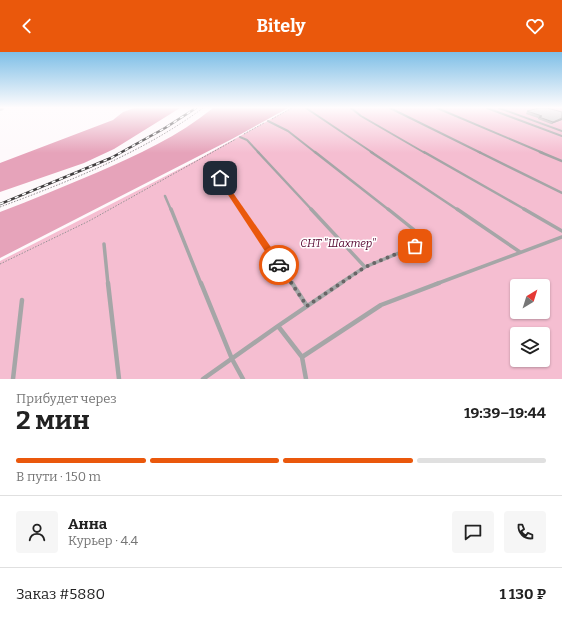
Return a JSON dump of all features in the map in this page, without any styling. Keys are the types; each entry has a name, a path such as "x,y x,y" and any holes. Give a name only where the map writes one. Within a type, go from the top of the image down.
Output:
{"lane":[{"path":"203,379 365,267 428,241 288,131 273,123"},
{"path":"329,123 520,252"},
{"path":"374,123 562,231"},
{"path":"421,123 562,193"},
{"path":"473,123 562,161"},
{"path":"528,123 562,136"},
{"path":"541,123 562,131"},
{"path":"240,137 247,140 365,267"},
{"path":"211,165 307,306"},
{"path":"165,196 232,358 243,379"},
{"path":"302,357 381,305 562,236"},
{"path":"104,244 119,379"},
{"path":"12,379 22,300"},
{"path":"278,326 302,357 306,379"}],"path":[{"path":"0,207 114,159 180,123"},
{"path":"0,264 89,221 264,123"}],"green space":[{"name":"СНТ \"Шахтер\"","path":"263,123 562,123 562,379 0,379 0,261 195,161"}],"shaded area":[{"path":"104,123 155,123 114,149 84,163 0,192 0,163"},
{"path":"192,123 260,123 0,258 0,212 96,173 142,152"}],"railway":[{"path":"0,204 111,158 172,123"}],"way so far":[{"path":"279,265 307,306 365,267 415,246"}],"route":[{"path":"220,178 279,265"}]}
